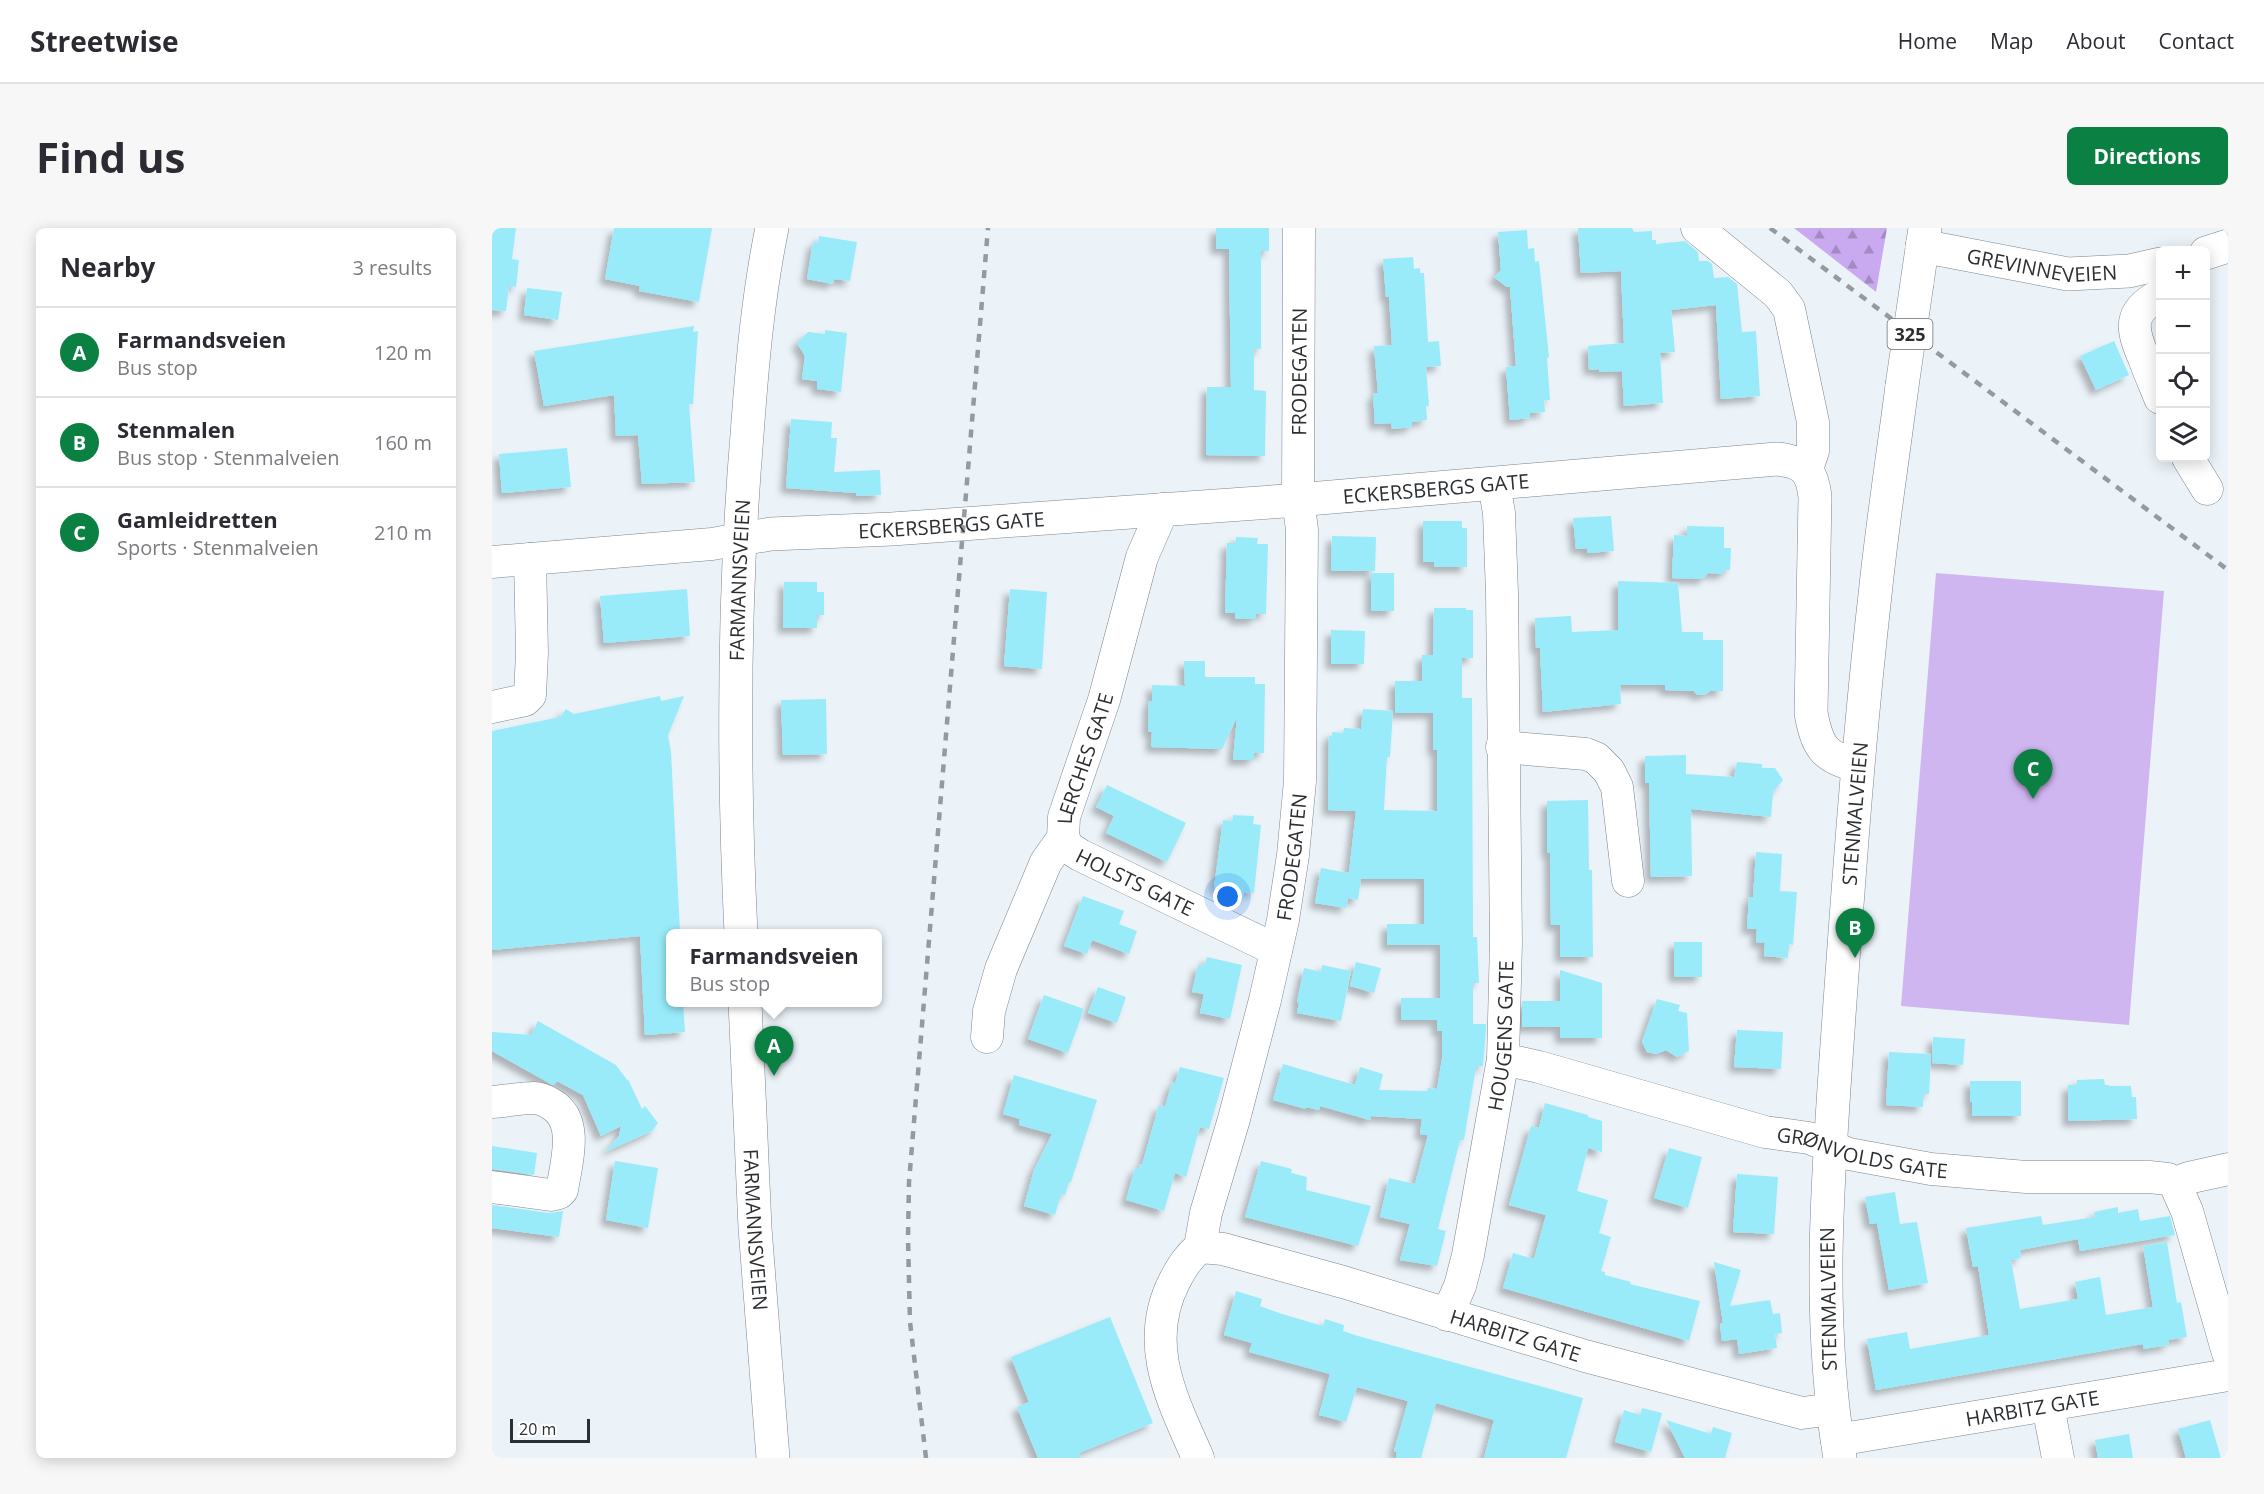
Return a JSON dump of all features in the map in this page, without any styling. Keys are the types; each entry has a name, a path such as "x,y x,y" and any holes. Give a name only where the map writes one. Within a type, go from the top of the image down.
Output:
{"main road":[{"name":"FARMANNSVEIEN","path":"741,929 736,820 736,677 740,539 753,359 772,228"},
{"name":"GREVINNEVEIEN","path":"1923,237 2068,274 2129,271 2156,265"},
{"name":"STENMALVEIEN","path":"1836,1436 1826,1351 1824,1285 1830,1146 1857,765 1875,594 1923,237"},
{"path":"2210,251 2228,246"},
{"name":"ECKERSBERGS GATE","path":"740,539 771,534 892,529 1494,484 1777,459 1791,461 1806,469"},
{"path":"1806,469 1813,480 1815,497 1811,713 1815,736 1825,752 1834,759 1857,765"},
{"name":"FARMANNSVEIEN","path":"745,1007 755,1228 773,1458"}],"street":[{"name":"FRODEGATEN","path":"1200,1247 1206,1213 1266,1000 1284,920 1293,855 1300,781 1302,530 1298,499 1299,228"},
{"path":"1697,228 1778,294 1789,309 1814,422 1814,451 1806,469"},
{"path":"2156,298 2142,307 2136,315 2134,326 2135,338 2156,388"},
{"path":"2190,462 2207,489"},
{"name":"HOUGENS GATE","path":"1447,1316 1460,1286 1468,1255 1503,1059 1506,942 1502,747 1502,581 1499,513 1494,484"},
{"name":"LERCHES GATE","path":"987,1037 989,1011 1001,969 1046,862 1063,837 1064,817 1104,700 1142,557 1163,509"},
{"path":"492,562 712,544 740,539"},
{"path":"492,707 525,700 530,695 532,653 530,559"},
{"path":"1502,747 1586,754 1596,758 1609,771 1617,787 1628,881"},
{"name":"HOLSTS GATE","path":"1063,837 1069,849 1080,855 1276,950"},
{"name":"GRØNVOLDS GATE","path":"1503,1059 1539,1067 1765,1132 1809,1138 1849,1154 1930,1169 2026,1177 2150,1176 2168,1179 2175,1184"},
{"path":"492,1102 535,1098 554,1105 565,1118 568,1143 562,1190 559,1193 551,1195 492,1187"},
{"path":"2228,1169 2188,1178 2175,1184 2187,1211 2228,1353"},
{"path":"1198,1458 1167,1382 1160,1356 1160,1332 1170,1291 1188,1256 1200,1247"},
{"name":"HARBITZ GATE","path":"1200,1247 1223,1249 1343,1282 1447,1316 1552,1346 1802,1413 1836,1436 2048,1406 2228,1375"},
{"path":"2048,1406 2058,1458"}],"green space":[{"path":"1794,228 1887,228 1876,292"}],"shaded area":[{"path":"1936,573 2164,591 2129,1025 1901,1006"}],"building":[{"path":"492,228 516,228 512,259 519,260 516,287 509,286 506,311 492,310"},
{"path":"614,228 712,228 699,302 639,291 640,286 605,279"},
{"path":"1216,228 1269,228 1269,251 1261,251 1261,349 1254,349 1254,390 1266,391 1265,456 1206,455 1207,387 1231,387 1229,249 1216,249"},
{"path":"1578,228 1632,228 1634,232 1652,231 1652,240 1656,240 1656,244 1685,241 1698,252 1699,261 1708,261 1712,264 1714,278 1728,277 1737,284 1742,332 1756,331 1760,396 1721,399 1716,305 1671,310 1675,352 1660,353 1663,403 1624,406 1622,371 1589,370 1588,346 1624,343 1621,271 1581,273"},
{"path":"1527,230 1528,249 1534,248 1535,262 1539,261 1549,357 1547,358 1550,400 1544,400 1545,412 1530,413 1530,418 1510,420 1506,367 1516,366 1510,287 1494,277 1501,270 1498,232"},
{"path":"819,236 857,242 850,281 834,279 833,284 807,279 813,242 818,243"},
{"path":"1413,257 1414,269 1420,268 1420,273 1424,273 1428,342 1439,341 1441,366 1426,367 1429,406 1426,406 1427,420 1412,422 1412,427 1392,429 1391,423 1375,424 1373,394 1378,393 1374,346 1392,345 1389,297 1386,297 1383,259"},
{"path":"527,288 562,292 558,320 524,315"},
{"path":"694,326 693,332 698,331 693,404 689,404 695,482 642,484 638,435 616,436 614,395 544,406 534,351"},
{"path":"825,330 847,333 841,392 817,389 817,381 802,379 805,356 797,343 808,332 825,334"},
{"path":"2114,341 2129,375 2096,390 2080,356"},
{"path":"791,419 832,422 831,438 837,438 834,472 880,470 881,495 856,496 856,493 786,488"},
{"path":"567,448 571,487 502,493 499,454"},
{"path":"1611,516 1614,551 1587,553 1587,548 1576,549 1573,518"},
{"path":"1423,521 1462,521 1462,528 1467,528 1467,567 1434,567 1434,562 1423,562"},
{"path":"1687,526 1724,527 1724,548 1731,548 1730,570 1724,570 1724,574 1708,573 1703,579 1672,578 1674,535 1687,536"},
{"path":"1332,536 1376,537 1375,571 1331,571"},
{"path":"1236,537 1258,538 1257,544 1268,544 1266,614 1256,614 1256,619 1235,619 1235,613 1225,613 1227,543 1236,543"},
{"path":"1371,573 1394,573 1394,611 1371,611"},
{"path":"1618,581 1678,583 1682,632 1703,632 1703,640 1723,640 1723,691 1710,691 1697,695 1694,691 1665,690 1665,685 1620,685 1621,704 1543,712 1540,648 1536,648 1535,618 1571,616 1572,632 1618,630"},
{"path":"784,582 817,582 817,592 824,592 824,615 817,615 817,628 783,628"},
{"path":"687,589 690,636 604,643 600,596"},
{"path":"1010,589 1047,592 1042,669 1004,666"},
{"path":"1434,608 1473,610 1473,658 1462,658 1462,698 1472,698 1473,937 1477,937 1479,983 1473,983 1473,1024 1486,1024 1483,1066 1476,1067 1464,1140 1460,1140 1438,1229 1446,1231 1437,1266 1400,1260 1410,1224 1380,1217 1389,1178 1415,1184 1428,1135 1420,1134 1422,1119 1371,1116 1370,1120 1320,1106 1319,1110 1306,1107 1306,1109 1273,1100 1283,1064 1355,1085 1360,1067 1383,1074 1379,1090 1427,1091 1428,1088 1437,1089 1442,1059 1442,1031 1437,1031 1437,1020 1401,1020 1401,998 1440,998 1440,945 1387,945 1387,924 1424,924 1424,879 1361,879 1358,900 1348,898 1346,908 1315,903 1321,868 1349,873 1356,811 1328,810 1329,736 1332,736 1332,732 1343,733 1344,728 1361,729 1363,709 1393,711 1390,757 1387,757 1384,810 1437,811 1437,750 1433,750 1433,713 1395,713 1395,681 1422,681 1422,655 1433,655"},
{"path":"1331,630 1365,631 1364,664 1331,664"},
{"path":"1184,661 1205,661 1205,677 1255,677 1255,684 1265,684 1264,753 1254,753 1254,760 1233,760 1237,717 1222,749 1151,747 1152,732 1148,731 1152,685 1185,686"},
{"path":"660,696 661,701 684,696 668,735 671,752 680,929 666,929 666,1007 683,1007 685,1032 645,1035 640,936 492,950 492,731 560,717 566,709 574,714"},
{"path":"826,699 827,754 783,755 781,700"},
{"path":"1686,755 1686,774 1734,777 1737,762 1762,764 1762,768 1775,768 1783,780 1773,792 1771,817 1691,809 1692,876 1651,877 1649,783 1645,783 1645,756"},
{"path":"1107,785 1186,823 1167,862 1106,833 1114,816 1096,807"},
{"path":"1588,800 1593,957 1560,957 1560,925 1551,925 1547,801"},
{"path":"1233,815 1254,816 1253,824 1261,825 1254,893 1244,892 1243,899 1221,896 1222,889 1214,888 1223,820 1232,821"},
{"path":"1756,852 1782,854 1780,891 1797,892 1793,945 1789,944 1788,958 1764,956 1765,943 1756,942 1757,929 1747,929 1749,897 1753,897"},
{"path":"1083,896 1124,911 1119,924 1137,931 1129,954 1092,940 1087,954 1064,946"},
{"path":"1674,942 1702,942 1702,977 1674,977"},
{"path":"1207,957 1242,965 1230,1019 1200,1013 1204,994 1192,992 1198,965 1204,966"},
{"path":"1356,962 1381,968 1374,993 1350,986"},
{"path":"1322,965 1351,971 1341,1021 1297,1013 1304,968 1321,972"},
{"path":"1560,970 1602,983 1602,1038 1560,1038 1560,1027 1522,1027 1522,1001 1560,1001"},
{"path":"1098,987 1126,997 1117,1023 1088,1013"},
{"path":"1044,995 1084,1009 1068,1053 1028,1039"},
{"path":"1657,999 1680,1005 1678,1011 1687,1013 1689,1051 1677,1057 1666,1050 1656,1054 1647,1052 1642,1042"},
{"path":"538,1021 616,1065 628,1081 628,1079 642,1109 645,1106 658,1123 652,1131 605,1152 619,1136 621,1126 601,1136 583,1095 557,1081 554,1085 551,1084 492,1051 492,1032 531,1035"},
{"path":"1737,1030 1783,1032 1781,1069 1734,1067"},
{"path":"1933,1037 1965,1039 1963,1065 1932,1063"},
{"path":"1889,1052 1931,1054 1929,1094 1923,1094 1923,1107 1886,1105"},
{"path":"1180,1067 1224,1078 1209,1129 1200,1127 1186,1177 1175,1173 1164,1211 1126,1200 1135,1168 1139,1169 1140,1164 1142,1165 1159,1105 1165,1107 1172,1082 1175,1084"},
{"path":"1014,1075 1097,1100 1071,1182 1069,1182 1065,1195 1061,1194 1055,1215 1024,1206 1034,1170 1052,1134 1019,1125 1020,1119 1003,1114"},
{"path":"2104,1079 2105,1085 2131,1086 2132,1097 2136,1097 2137,1119 2068,1121 2068,1085 2077,1085 2077,1080"},
{"path":"1970,1081 2021,1081 2021,1116 1972,1116"},
{"path":"1545,1103 1602,1121 1602,1152 1588,1148 1577,1191 1608,1200 1599,1233 1611,1237 1601,1271 1605,1272 1605,1275 1631,1282 1630,1284 1700,1301 1689,1341 1503,1288 1513,1253 1534,1259 1546,1215 1509,1205 1531,1126 1539,1128"},
{"path":"492,1146 537,1153 534,1175 492,1169"},
{"path":"1669,1148 1702,1157 1688,1208 1654,1198"},
{"path":"615,1161 658,1168 648,1228 606,1220"},
{"path":"1261,1161 1292,1169 1291,1173 1307,1177 1306,1190 1371,1206 1358,1246 1245,1217"},
{"path":"1737,1174 1778,1177 1774,1234 1733,1232"},
{"path":"1895,1192 1900,1224 1917,1222 1928,1283 1889,1290 1877,1223 1870,1224 1865,1197"},
{"path":"492,1205 549,1213 563,1211 559,1237 492,1228"},
{"path":"2118,1207 2118,1213 2138,1209 2140,1221 2170,1216 2175,1235 2080,1251 2078,1239 2020,1250 2021,1258 2011,1260 2020,1309 2078,1299 2075,1282 2100,1277 2106,1315 2153,1307 2143,1246 2167,1242 2177,1303 2181,1302 2187,1337 2168,1340 2169,1345 2143,1349 2143,1344 1876,1390 1867,1339 1907,1332 1910,1349 1989,1335 1978,1266 1973,1267 1966,1228 2041,1216 2043,1225 2095,1217 2094,1212"},
{"path":"1714,1262 1741,1270 1730,1306 1770,1300 1773,1314 1780,1313 1782,1333 1775,1334 1777,1348 1739,1354 1737,1339 1722,1341 1720,1324 1723,1323"},
{"path":"1236,1291 1262,1299 1260,1306 1279,1313 1323,1326 1325,1319 1344,1325 1343,1331 1358,1336 1583,1398 1566,1458 1484,1458 1494,1420 1436,1403 1421,1458 1396,1458 1397,1452 1394,1451 1408,1401 1357,1387 1346,1422 1319,1415 1330,1374 1249,1352 1252,1343 1224,1335"},
{"path":"1110,1317 1153,1423 1079,1453 1081,1458 1038,1458 1017,1407 1029,1402 1011,1357"},
{"path":"1642,1408 1662,1413 1651,1452 1615,1442 1624,1410 1640,1415"},
{"path":"1666,1420 1711,1434 1713,1427 1732,1433 1725,1458 1685,1458"},
{"path":"2210,1420 2221,1458 2186,1458 2178,1429"},
{"path":"2129,1434 2133,1458 2098,1458 2095,1440"}],"railway":[{"path":"926,1458 910,1322 909,1182 988,228"},
{"path":"1770,228 2228,570"}],"place":[{"name":"Gamleidretten","path":"2033,799"},
{"name":"Stenmalen","path":"1855,958"},
{"name":"Farmandsveien","path":"774,1076"}]}
